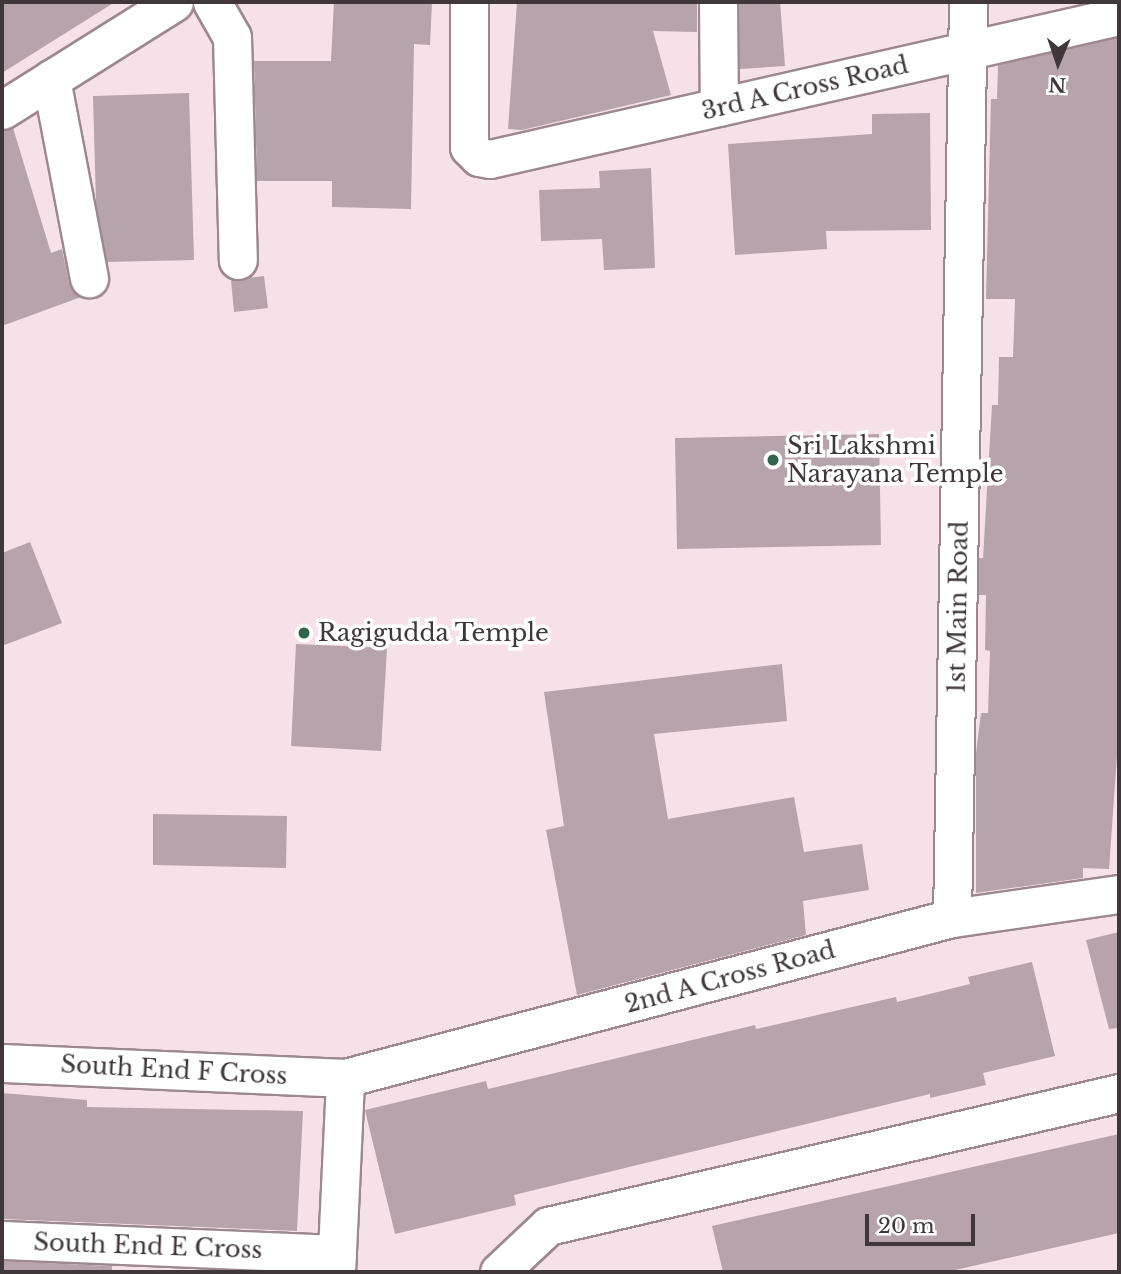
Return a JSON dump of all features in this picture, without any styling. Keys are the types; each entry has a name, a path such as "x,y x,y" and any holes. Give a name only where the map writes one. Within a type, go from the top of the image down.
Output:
{"street":[{"path":"2,110 174,2"},
{"path":"212,2 232,37 238,260"},
{"name":"3rd A Cross Road","path":"469,2 470,147 479,158 490,159 1119,16"},
{"path":"718,2 719,107"},
{"name":"1st Main Road","path":"952,918 968,2"},
{"path":"51,79 89,278"},
{"name":"2nd A Cross Road","path":"345,1078 952,918 1119,894"},
{"name":"South End F Cross","path":"2,1063 345,1078"},
{"path":"336,1263 345,1078"},
{"path":"499,1272 548,1226 1119,1094"},
{"name":"South End E Cross","path":"2,1240 336,1263"}],"building":[{"path":"2,2 115,2 2,73"},
{"path":"334,2 432,2 430,45 414,44 411,209 332,207 332,181 257,181 254,61 331,61"},
{"path":"517,2 697,2 697,32 653,31 671,95 522,130 508,129"},
{"path":"739,2 780,2 785,66 740,69"},
{"path":"1119,37 1119,728 1109,869 1083,868 1083,878 976,893 976,753 981,713 988,713 990,651 985,650 986,595 979,595 979,558 983,558 992,405 998,405 999,357 1013,357 1015,299 986,299 991,99 997,99 998,65"},
{"path":"189,93 194,260 107,262 96,203 93,96"},
{"path":"930,113 931,230 826,231 827,249 735,255 728,144 872,134 872,114"},
{"path":"13,128 51,253 62,249 69,283 81,297 2,326 2,131"},
{"path":"651,168 655,268 604,270 602,239 541,241 539,190 600,188 599,171"},
{"path":"264,276 268,308 234,312 231,280"},
{"path":"879,434 881,545 677,549 675,438"},
{"path":"30,542 62,623 2,646 2,553"},
{"path":"296,644 387,648 381,751 291,746"},
{"path":"782,664 787,721 654,734 668,819 794,797 804,852 862,844 869,890 803,901 806,935 577,995 546,830 564,826 544,692"},
{"path":"153,814 287,816 286,868 153,865"},
{"path":"1119,932 1119,1028 1109,1029 1086,940"},
{"path":"1032,962 1055,1056 983,1073 986,1085 930,1098 930,1094 514,1195 516,1205 395,1234 365,1110 486,1081 488,1089 755,1025 756,1029 896,997 897,1002 970,984 968,977"},
{"path":"2,1093 87,1100 87,1107 303,1111 297,1231 2,1219"},
{"path":"1119,1134 1119,1233 946,1272 723,1272 712,1226"},
{"path":"2,1261 112,1266 112,1272 2,1272"}],"place":[{"name":"Sri Lakshmi Narayana Temple","path":"773,460"},
{"name":"Ragigudda Temple","path":"304,633"}]}
